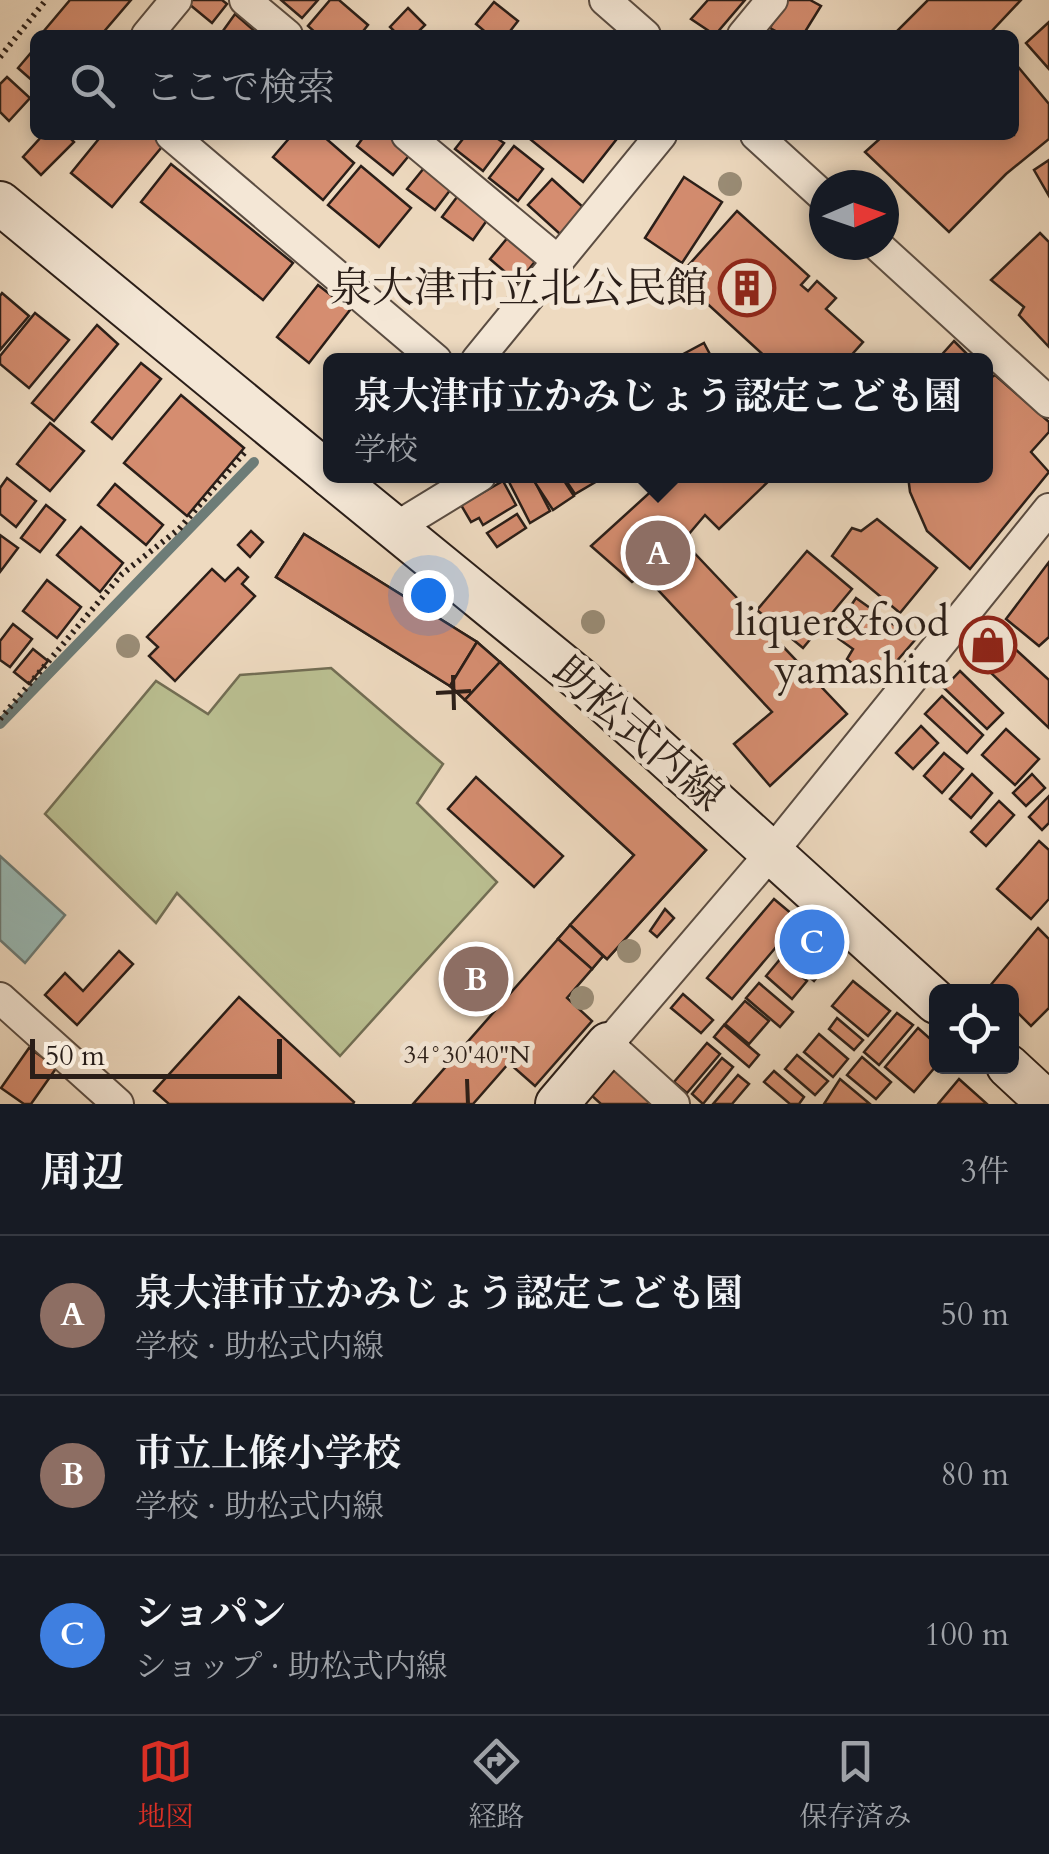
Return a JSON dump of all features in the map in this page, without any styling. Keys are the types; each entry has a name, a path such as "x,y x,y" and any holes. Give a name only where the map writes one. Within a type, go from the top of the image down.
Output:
{"street":[{"path":"150,30 176,0"},
{"path":"246,0 281,30"},
{"path":"605,0 639,30"},
{"path":"747,30 772,0"},
{"path":"177,140 428,353"},
{"path":"414,140 558,261"},
{"path":"483,353 657,140"},
{"path":"761,140 809,183"},
{"name":"助松式内線","path":"0,203 268,424 323,464"},
{"path":"893,260 1049,402"},
{"name":"助松式内線","path":"347,483 395,528 582,681 929,996"},
{"path":"395,528 469,483"},
{"path":"557,1104 772,852 1049,509"},
{"path":"0,998 118,1104"},
{"path":"608,1044 674,1104"},
{"path":"1017,1074 1049,1104"}],"path":[{"path":"0,57 46,0"},
{"path":"0,719 122,574 178,529 268,424"}],"green space":[{"path":"331,668 443,764 417,803 497,882 340,1056 177,893 156,923 45,814 156,681 208,714 240,675"}],"water":[{"path":"0,856 65,915 25,963 0,940"}],"building":[{"path":"70,0 131,0 105,30 45,30"},
{"path":"192,0 222,0 227,4 212,23 189,4"},
{"path":"281,0 318,0 302,18"},
{"path":"330,0 339,0 368,25 364,30 312,30 308,26"},
{"path":"708,0 745,0 719,30 708,30 691,19"},
{"path":"786,0 810,0 821,6 806,30 770,28"},
{"path":"928,0 1021,0 993,30 898,30"},
{"path":"494,2 518,21 511,30 483,30 476,24"},
{"path":"408,8 425,25 420,30 390,27"},
{"path":"235,14 253,30 224,30"},
{"path":"1049,22 1049,69 1026,43"},
{"path":"30,54 30,79 18,68"},
{"path":"1019,68 1049,104 1049,139 1006,174 949,232 899,184 899,170 884,170 865,152 878,140 1019,140"},
{"path":"7,77 30,98 9,121 0,112 0,84"},
{"path":"38,140 74,142 41,175 23,157"},
{"path":"98,140 166,142 112,207 71,173"},
{"path":"288,140 328,140 354,163 323,200 273,157"},
{"path":"361,140 397,140 412,152 393,175 357,146"},
{"path":"462,140 504,143 483,171 455,149"},
{"path":"531,140 616,140 583,182"},
{"path":"514,146 543,169 518,201 489,178"},
{"path":"1049,160 1049,196 1034,170"},
{"path":"171,164 293,263 263,300 141,202"},
{"path":"361,166 411,208 379,247 328,205"},
{"path":"424,168 451,189 435,210 407,189"},
{"path":"684,177 722,202 682,263 645,238"},
{"path":"552,179 584,208 560,234 528,205"},
{"path":"460,193 490,216 473,240 442,217"},
{"name":"泉大津市立北公民館","path":"737,211 809,276 801,285 808,291 817,281 836,298 826,309 863,342 853,353 761,353 678,277"},
{"path":"1040,233 1049,242 1049,347 1019,315 1024,307 991,280"},
{"path":"509,236 537,259 518,283 490,259"},
{"path":"318,285 350,310 309,363 277,337"},
{"path":"2,293 29,316 0,350 0,296"},
{"path":"35,313 69,340 29,388 0,364 0,356"},
{"path":"97,325 118,344 54,421 32,403"},
{"path":"954,341 966,353 943,353"},
{"path":"704,343 709,353 685,353"},
{"path":"141,363 161,379 112,439 92,422"},
{"path":"993,376 1049,422 1049,432 1031,452 1049,472 970,569 927,531 909,483 993,483"},
{"path":"181,395 244,448 187,516 124,463"},
{"path":"50,423 84,451 50,491 17,464"},
{"path":"7,478 36,501 16,527 0,514 0,488"},
{"path":"504,483 516,505 483,525 479,518 471,522 461,505"},
{"path":"510,483 536,483 550,511 530,523"},
{"path":"535,483 566,483 574,496 553,510"},
{"path":"568,483 594,483 575,494"},
{"path":"660,483 767,483 719,529 705,515 683,541 847,714 770,786 734,744 772,712 643,574 632,582 591,546"},
{"path":"115,484 163,525 146,545 98,505"},
{"path":"46,505 65,520 40,552 21,538"},
{"path":"517,514 526,528 497,547 487,533"},
{"path":"877,519 937,568 900,613 832,556 852,528 861,531"},
{"path":"81,527 123,563 100,592 57,555"},
{"path":"251,531 263,542 250,557 238,545"},
{"path":"304,534 477,642 500,662 465,700 450,686 276,577"},
{"path":"304,534 477,642 450,686 276,577"},
{"path":"0,535 18,548 0,572"},
{"path":"807,551 852,589 803,648 757,610"},
{"path":"1049,562 1049,637 1039,646 1006,619"},
{"path":"238,568 248,577 242,584 255,596 175,681 149,656 158,647 147,637 212,569 225,581"},
{"path":"47,580 81,607 57,638 23,611"},
{"path":"856,598 915,640 876,685 847,659 853,649 832,634"},
{"path":"13,624 32,639 10,667 0,660 0,641"},
{"name":"liquer&food yamashita","path":"993,626 1006,640 984,663 970,650"},
{"path":"477,642 500,662 465,700 450,686"},
{"path":"1013,647 1049,680 1049,728 991,673"},
{"path":"33,649 48,661 29,684 14,672"},
{"path":"500,662 706,850 607,959 603,956 592,969 558,939 634,855 465,700"},
{"path":"500,662 706,850 607,959 570,925 634,855 465,700"},
{"path":"960,671 1003,713 987,729 944,688"},
{"path":"942,696 983,735 967,753 925,714"},
{"path":"921,726 938,743 913,769 896,753"},
{"path":"1006,729 1039,759 1015,785 982,755"},
{"path":"944,753 963,769 942,793 924,776"},
{"path":"972,774 992,793 971,818 950,799"},
{"path":"1032,774 1045,788 1026,806 1013,793"},
{"path":"476,777 563,856 534,887 448,809"},
{"path":"1049,796 1049,823 1042,830 1029,817"},
{"path":"999,801 1014,815 986,846 971,832"},
{"path":"1039,841 1049,850 1049,899 1031,919 997,889"},
{"path":"774,899 799,920 732,999 707,978"},
{"path":"665,909 674,918 657,937 650,931"},
{"path":"570,925 603,956 592,969 558,939"},
{"path":"806,928 836,954 814,981 783,955"},
{"path":"1038,928 1049,939 1049,1008 1031,1026 1019,1014 1019,984 991,984"},
{"path":"558,939 592,969 567,998 592,1021 535,1086 509,1063 473,1104 413,1104"},
{"path":"119,951 133,964 77,1025 45,995 65,973 83,991"},
{"path":"781,958 807,981 792,999 766,976"},
{"path":"853,981 890,1011 868,1036 832,1006"},
{"path":"759,983 793,1012 780,1027 746,998"},
{"path":"683,994 713,1020 701,1033 671,1008"},
{"path":"239,997 353,1104 169,1104 154,1091"},
{"path":"745,1001 769,1021 749,1044 725,1024"},
{"path":"897,1013 913,1025 879,1065 864,1052"},
{"path":"837,1018 863,1040 854,1050 829,1029"},
{"path":"724,1025 759,1055 749,1067 714,1037"},
{"path":"918,1028 929,1038 929,1074 914,1092 885,1067"},
{"path":"819,1034 848,1059 833,1077 804,1052"},
{"path":"707,1043 720,1054 687,1093 674,1082"},
{"path":"29,1048 57,1067 31,1104 24,1104 1,1088"},
{"path":"797,1055 828,1081 815,1095 785,1069"},
{"path":"862,1057 891,1082 876,1099 847,1075"},
{"path":"722,1058 733,1067 703,1104 692,1094"},
{"path":"621,1060 672,1104 601,1104 591,1095"},
{"path":"774,1071 804,1097 799,1104 790,1104 764,1082"},
{"path":"738,1075 749,1084 732,1104 713,1104"},
{"path":"840,1079 870,1104 824,1104"},
{"path":"959,1079 987,1104 938,1104"}],"waterway":[{"path":"0,724 254,462"}],"place":[{"name":"泉大津市立北公民館","path":"747,288"},
{"name":"泉大津市立かみじょう認定こども園","path":"658,553"},
{"name":"liquer&food yamashita","path":"988,645"},
{"name":"ショパン","path":"812,942"},
{"name":"市立上條小学校","path":"476,979"}]}
